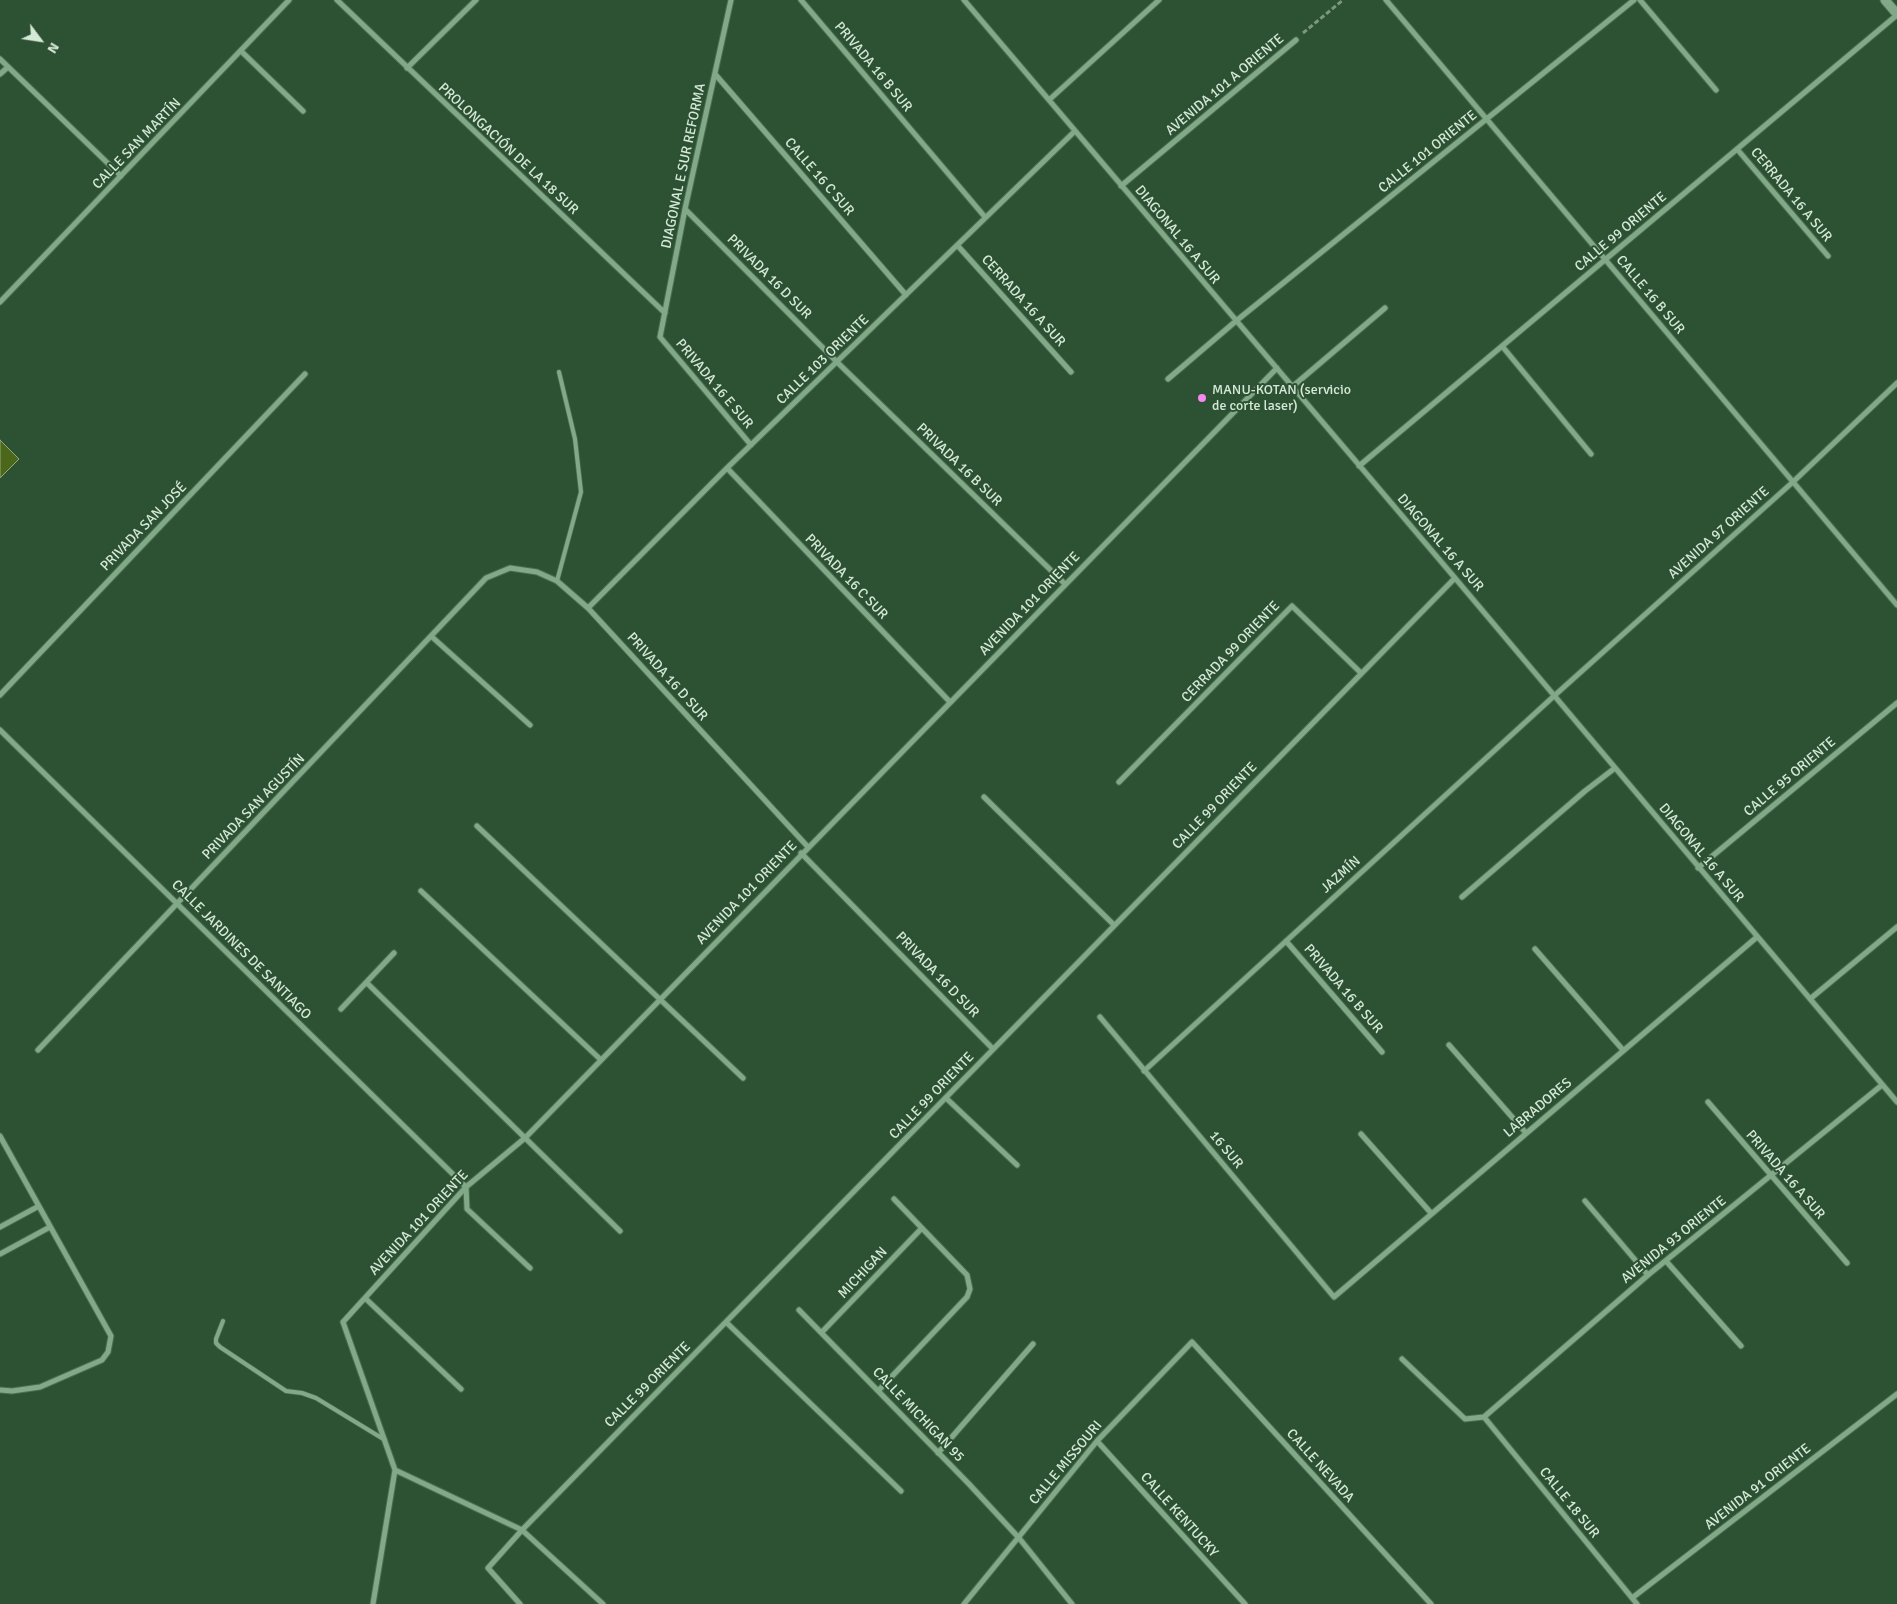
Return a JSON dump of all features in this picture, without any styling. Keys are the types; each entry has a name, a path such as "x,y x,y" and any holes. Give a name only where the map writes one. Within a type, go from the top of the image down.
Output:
{"street":[{"name":"CALLE SAN MARTÍN","path":"0,302 289,0"},
{"name":"PROLONGACIÓN DE LA 18 SUR","path":"337,0 665,313"},
{"path":"408,68 476,0"},
{"name":"DIAGONAL E SUR REFORMA","path":"660,337 685,208 732,0"},
{"name":"PRIVADA 16 B SUR","path":"801,0 985,217"},
{"name":"DIAGONAL 16 A SUR","path":"964,0 1897,1102"},
{"path":"1049,100 1159,0"},
{"name":"CALLE 16 B SUR","path":"1386,0 1897,605"},
{"name":"CALLE 101 ORIENTE","path":"1168,379 1236,321 1634,0"},
{"path":"1640,0 1716,90"},
{"path":"1885,0 1897,15"},
{"name":"CALLE 99 ORIENTE","path":"1359,466 1897,15"},
{"name":"AVENIDA 101 A ORIENTE","path":"1121,186 1296,40"},
{"path":"241,51 303,111"},
{"path":"0,59 121,176"},
{"path":"0,74 8,67"},
{"name":"CALLE 16 C SUR","path":"715,74 906,295"},
{"name":"CALLE 103 ORIENTE","path":"588,608 727,468 1075,131"},
{"name":"CERRADA 16 A SUR","path":"1737,149 1828,256"},
{"name":"PRIVADA 16 D SUR","path":"685,208 837,362"},
{"name":"CERRADA 16 A SUR","path":"958,246 1071,372"},
{"path":"1292,387 1385,308"},
{"name":"PRIVADA 16 E SUR","path":"660,337 751,445"},
{"path":"1502,346 1591,454"},
{"name":"PRIVADA 16 B SUR","path":"837,362 1065,584"},
{"name":"AVENIDA 101 ORIENTE","path":"395,1470 343,1322 466,1187 525,1138 801,853 1277,368"},
{"name":"PRIVADA SAN JOSÉ","path":"0,695 305,374"},
{"name":"AVENIDA 97 ORIENTE","path":"1554,696 1794,481 1897,383"},
{"name":"PRIVADA 16 C SUR","path":"727,468 950,702"},
{"name":"PRIVADA 16 D SUR","path":"486,578 510,568 537,572 557,581 588,608 808,847"},
{"name":"PRIVADA SAN AGUSTÍN","path":"38,1050 486,578"},
{"name":"CALLE 99 ORIENTE","path":"520,1604 488,1568 522,1530 1455,578"},
{"name":"CERRADA 99 ORIENTE","path":"1120,782 1292,606 1361,673"},
{"path":"431,636 530,725"},
{"name":"JAZMÍN","path":"1144,1071 1554,696"},
{"name":"CALLE 95 ORIENTE","path":"1698,868 1897,703"},
{"name":"CALLE JARDINES DE SANTIAGO","path":"0,730 466,1187"},
{"path":"1462,897 1614,768"},
{"path":"984,797 1114,925"},
{"path":"477,826 743,1078"},
{"name":"PRIVADA 16 D SUR","path":"801,853 993,1049"},
{"path":"422,891 600,1059"},
{"path":"1810,999 1897,927"},
{"name":"LABRADORES","path":"1334,1297 1757,937"},
{"name":"PRIVADA 16 B SUR","path":"1286,941 1382,1052"},
{"path":"1535,949 1623,1050"},
{"path":"341,1009 394,954"},
{"path":"366,983 620,1231"},
{"name":"16 SUR","path":"1100,1017 1334,1297"},
{"path":"1449,1045 1526,1133"},
{"name":"AVENIDA 93 ORIENTE","path":"1484,1417 1648,1275 1882,1085"},
{"path":"946,1098 1017,1165"},
{"name":"PRIVADA 16 A SUR","path":"1708,1102 1847,1263"},
{"path":"1361,1134 1431,1213"},
{"path":"0,1136 111,1336 111,1345 102,1360 40,1387 12,1391 0,1390"},
{"path":"466,1187 467,1209 530,1268"},
{"path":"879,1390 967,1297 970,1289 967,1275 894,1199"},
{"path":"1586,1201 1648,1275"},
{"path":"0,1227 39,1206"},
{"path":"0,1254 50,1227"},
{"name":"MICHIGAN","path":"822,1332 921,1228"},
{"path":"1666,1260 1741,1346"},
{"path":"365,1298 461,1389"},
{"name":"CALLE MICHIGAN 95","path":"800,1310 879,1390 1019,1538 1072,1604"},
{"path":"726,1323 901,1492"},
{"name":"CALLE MISSOURI","path":"964,1604 1097,1441 1192,1342"},
{"name":"CALLE NEVADA","path":"1192,1342 1431,1604"},
{"path":"938,1453 1033,1344"},
{"path":"1402,1359 1464,1419 1484,1417"},
{"name":"AVENIDA 91 ORIENTE","path":"1632,1598 1897,1394"},
{"name":"CALLE 18 SUR","path":"1484,1417 1637,1604"},
{"name":"CALLE KENTUCKY","path":"1097,1441 1245,1604"},
{"path":"373,1604 395,1470 522,1530 603,1604"}],"lane":[{"path":"557,581 581,492 576,439 558,372"},
{"path":"223,1322 216,1339 216,1343 220,1347 286,1391 302,1393 316,1398 384,1440"}],"path":[{"name":"AVENIDA 101 A ORIENTE","path":"1296,40 1343,0"}],"building":[{"path":"0,440 19,459 0,478"}],"place":[{"name":"MANU-KOTAN (servicio de corte laser)","path":"1202,398"}]}
